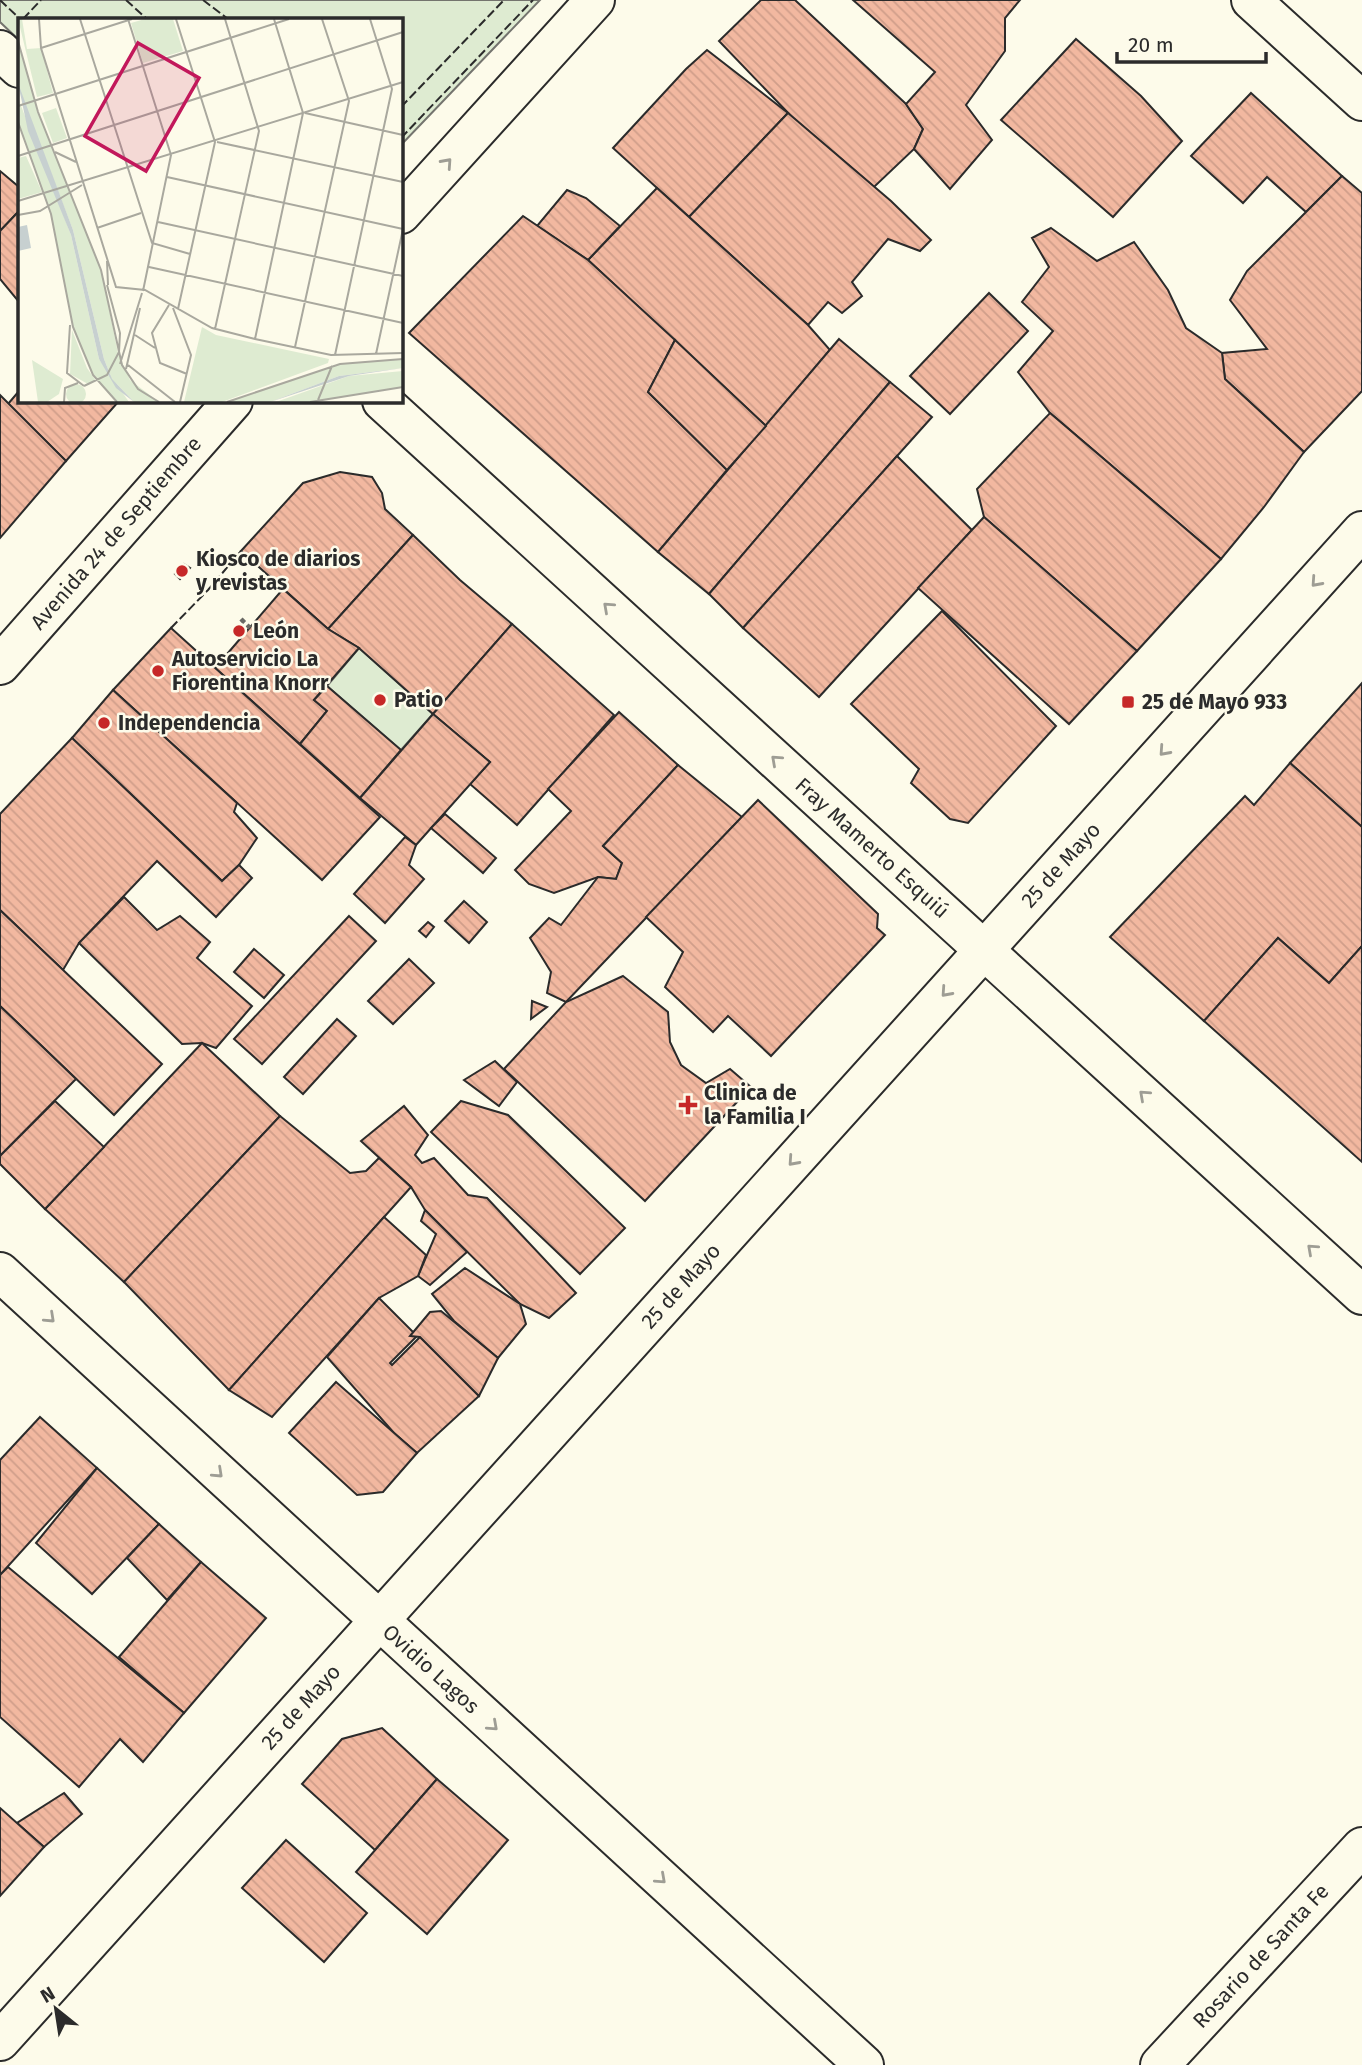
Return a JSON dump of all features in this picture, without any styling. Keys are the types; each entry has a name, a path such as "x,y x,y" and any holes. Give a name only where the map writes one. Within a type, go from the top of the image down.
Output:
{"street":[{"path":"402,213 595,0"},
{"path":"1251,0 1362,101"},
{"path":"0,50 18,67"},
{"name":"Avenida 24 de Septiembre","path":"0,665 232,402"},
{"name":"Fray Mamerto Esquiú","path":"384,402 1362,1295"},
{"name":"25 de Mayo","path":"0,2040 1362,531"},
{"name":"Ovidio Lagos","path":"0,1272 864,2065"},
{"name":"Rosario de Santa Fe","path":"1160,2065 1362,1847"}],"path":[{"path":"241,619 250,628"}],"green space":[{"path":"0,0 540,0 402,144 402,18 18,18 18,39 0,22"},
{"name":"Patio","path":"359,648 433,714 401,750 327,686"}],"building":[{"path":"761,0 795,0 906,104 923,129 914,149 874,187 793,118 719,41"},
{"path":"853,0 1020,0 1005,18 1005,51 966,105 992,140 950,189 914,149 923,129 906,104 935,72"},
{"path":"1076,39 1141,96 1182,141 1113,217 1001,120"},
{"path":"707,50 788,113 689,217 613,148"},
{"path":"1251,93 1342,176 1306,212 1267,177 1243,203 1191,156"},
{"path":"788,113 891,201 931,240 920,251 888,239 852,282 862,296 842,313 828,302 808,325 689,217"},
{"path":"0,171 18,186 18,212 0,231"},
{"path":"1342,176 1362,193 1362,391 1304,452 1225,379 1222,353 1267,349 1230,300 1247,271"},
{"path":"657,188 808,325 830,350 766,426 588,260"},
{"path":"567,190 586,198 620,226 588,260 537,226"},
{"path":"18,212 18,301 0,279 0,231"},
{"path":"523,216 588,260 675,340 648,392 727,470 658,552 409,333"},
{"path":"1051,228 1097,261 1134,242 1168,290 1186,328 1222,353 1225,379 1304,452 1264,507 1221,559 1050,413 1018,372 1053,331 1022,302 1049,267 1032,238"},
{"path":"989,293 1028,331 950,414 910,376"},
{"path":"839,339 890,382 709,594 658,552"},
{"path":"675,340 766,426 727,470 648,392"},
{"path":"890,382 932,417 743,628 709,594"},
{"path":"18,392 18,402 118,402 66,461 8,404"},
{"path":"0,395 66,461 0,538"},
{"path":"1050,413 1221,559 1137,651 984,517 977,489"},
{"path":"897,456 972,530 819,697 743,628"},
{"path":"340,472 372,477 382,493 385,509 413,535 328,629 241,551 303,483"},
{"path":"984,517 1137,651 1069,724 918,588"},
{"path":"413,535 512,624 433,714 359,648 328,629"},
{"name":"Kiosco de diarios y revistas","path":"184,564 190,568 180,579 175,574"},
{"path":"283,589 328,629 359,648 314,700 327,711 300,744 215,668"},
{"path":"942,611 1056,726 968,823 950,819 911,783 919,769 851,704"},
{"path":"512,624 614,715 517,825 470,784 490,762 433,714"},
{"path":"171,628 380,817 322,880 113,690"},
{"path":"1362,683 1362,827 1290,763"},
{"path":"327,686 401,750 360,798 300,744 327,711 314,700"},
{"path":"113,690 237,803 234,812 257,838 239,865 222,881 72,738"},
{"path":"619,712 678,765 603,846 622,863 616,879 598,877 554,893 529,884 515,870 571,811 548,789"},
{"path":"433,714 490,762 416,845 360,798"},
{"path":"72,738 222,881 239,865 252,878 216,917 157,861 79,943 63,970 0,910 0,814"},
{"path":"1290,763 1362,827 1362,946 1329,983 1278,938 1204,1021 1110,937 1245,796 1254,805"},
{"path":"678,765 742,817 566,1002 547,993 551,972 530,938 549,918 561,925 598,877 616,879 622,863 603,846"},
{"path":"758,800 878,914 877,928 885,935 771,1056 728,1016 713,1032 665,987 683,952 646,917"},
{"path":"445,814 496,858 483,873 431,828"},
{"path":"405,837 416,845 409,865 424,879 385,923 354,894"},
{"path":"124,897 157,930 180,916 210,942 197,958 252,1006 216,1048 202,1043 182,1044 79,943"},
{"path":"464,901 487,922 469,943 445,921"},
{"path":"0,910 162,1064 114,1115 0,1006"},
{"path":"349,916 376,941 262,1064 234,1039"},
{"path":"428,922 434,927 426,937 419,931"},
{"path":"1278,938 1329,983 1362,946 1362,1162 1204,1021"},
{"path":"254,949 284,975 264,998 234,972"},
{"path":"409,959 434,983 393,1024 368,1001"},
{"path":"623,976 668,1012 670,1042 681,1065 706,1083 730,1069 751,1087 645,1201 504,1069 566,1002"},
{"path":"532,1001 547,1007 531,1019"},
{"path":"0,1006 76,1079 0,1156"},
{"path":"337,1019 356,1036 303,1094 284,1077"},
{"path":"202,1043 280,1116 124,1282 45,1209"},
{"path":"495,1061 517,1082 499,1106 464,1080"},
{"path":"55,1101 104,1147 45,1209 0,1164 0,1156"},
{"path":"461,1101 508,1115 625,1228 580,1274 431,1132"},
{"path":"404,1106 428,1135 415,1155 422,1163 434,1158 468,1195 487,1198 576,1293 549,1318 520,1304 425,1210 411,1187 361,1141"},
{"path":"280,1116 350,1173 366,1171 379,1158 411,1187 229,1390 124,1282"},
{"path":"425,1210 467,1252 430,1285 418,1276 436,1234 421,1221"},
{"path":"384,1217 426,1255 418,1276 379,1298 272,1417 229,1390"},
{"path":"465,1268 520,1304 526,1324 498,1358 454,1321 432,1294"},
{"path":"379,1298 417,1336 390,1363 392,1365 420,1337 479,1396 417,1453 394,1433 327,1357"},
{"path":"441,1311 498,1358 479,1396 420,1337 410,1336 430,1312"},
{"path":"336,1382 417,1453 383,1492 357,1495 289,1433"},
{"path":"40,1417 97,1468 0,1575 0,1460"},
{"path":"97,1468 159,1524 92,1594 36,1543"},
{"path":"159,1524 201,1562 167,1600 127,1558"},
{"path":"201,1562 266,1618 184,1713 119,1657"},
{"path":"8,1567 184,1713 143,1762 120,1739 79,1787 0,1717 0,1575"},
{"path":"382,1728 437,1779 375,1850 302,1784 342,1739"},
{"path":"437,1779 508,1840 427,1934 356,1872"},
{"path":"64,1793 82,1814 44,1847 17,1823"},
{"path":"0,1808 44,1847 0,1896"},
{"path":"286,1840 367,1913 324,1962 242,1888"}],"fence":[{"path":"0,0 19,18"},
{"path":"24,18 41,0"},
{"path":"126,0 146,18"},
{"path":"203,0 227,18"},
{"path":"402,106 504,0"},
{"path":"402,137 533,0"},
{"path":"171,628 241,551"}],"place":[{"name":"Kiosco de diarios y revistas","path":"182,571"},
{"name":"León","path":"239,631"},
{"name":"Autoservicio La Fiorentina Knorr","path":"158,671"},
{"name":"Patio","path":"380,700"},
{"name":"25 de Mayo 933","path":"1128,702"},
{"name":"Independencia","path":"104,723"},
{"name":"Clinica de la Familia I","path":"688,1105"}]}
